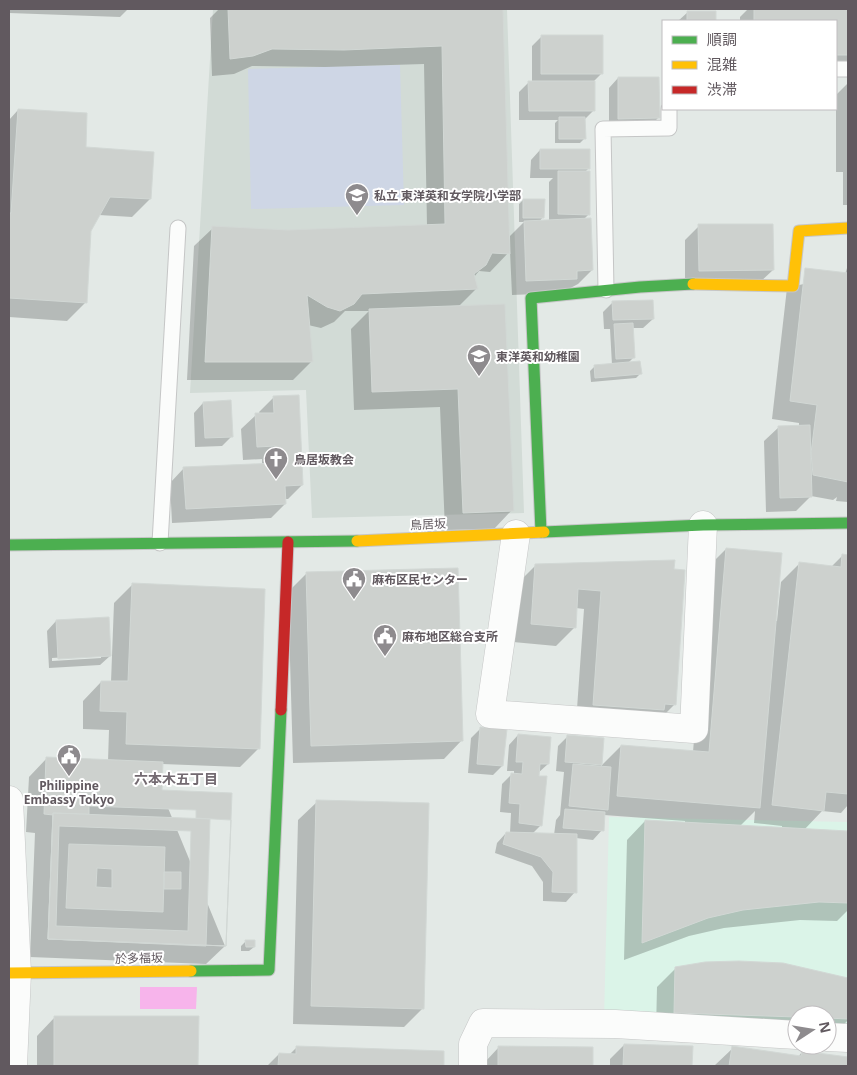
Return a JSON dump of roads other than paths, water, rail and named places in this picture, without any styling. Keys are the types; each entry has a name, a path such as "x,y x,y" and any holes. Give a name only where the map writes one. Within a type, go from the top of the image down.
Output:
{"street":[{"path":"703,525 694,729 490,714 528,533 531,298 606,290 696,284 793,286 798,231 848,228"},
{"name":"鳥居坂","path":"9,545 357,541 703,525 848,523"},
{"name":"於多福坂","path":"13,973 269,970 288,542"},
{"path":"9,800 13,1066"},
{"path":"473,1066 473,1044 483,1024 615,1024 787,1034"}],"lane":[{"path":"606,290 603,129 669,128 669,110"},
{"path":"160,543 178,228"}],"place":[{"name":"私立 東洋英和女学院小学部","path":"357,216"},
{"name":"東洋英和幼稚園","path":"479,377"},
{"name":"鳥居坂教会","path":"276,480"},
{"name":"麻布区民センター","path":"354,600"},
{"name":"麻布地区総合支所","path":"385,657"},
{"name":"Philippine Embassy Tokyo","path":"69,777"}],"district":[{"name":"六本木五丁目","path":"176,778"}]}
